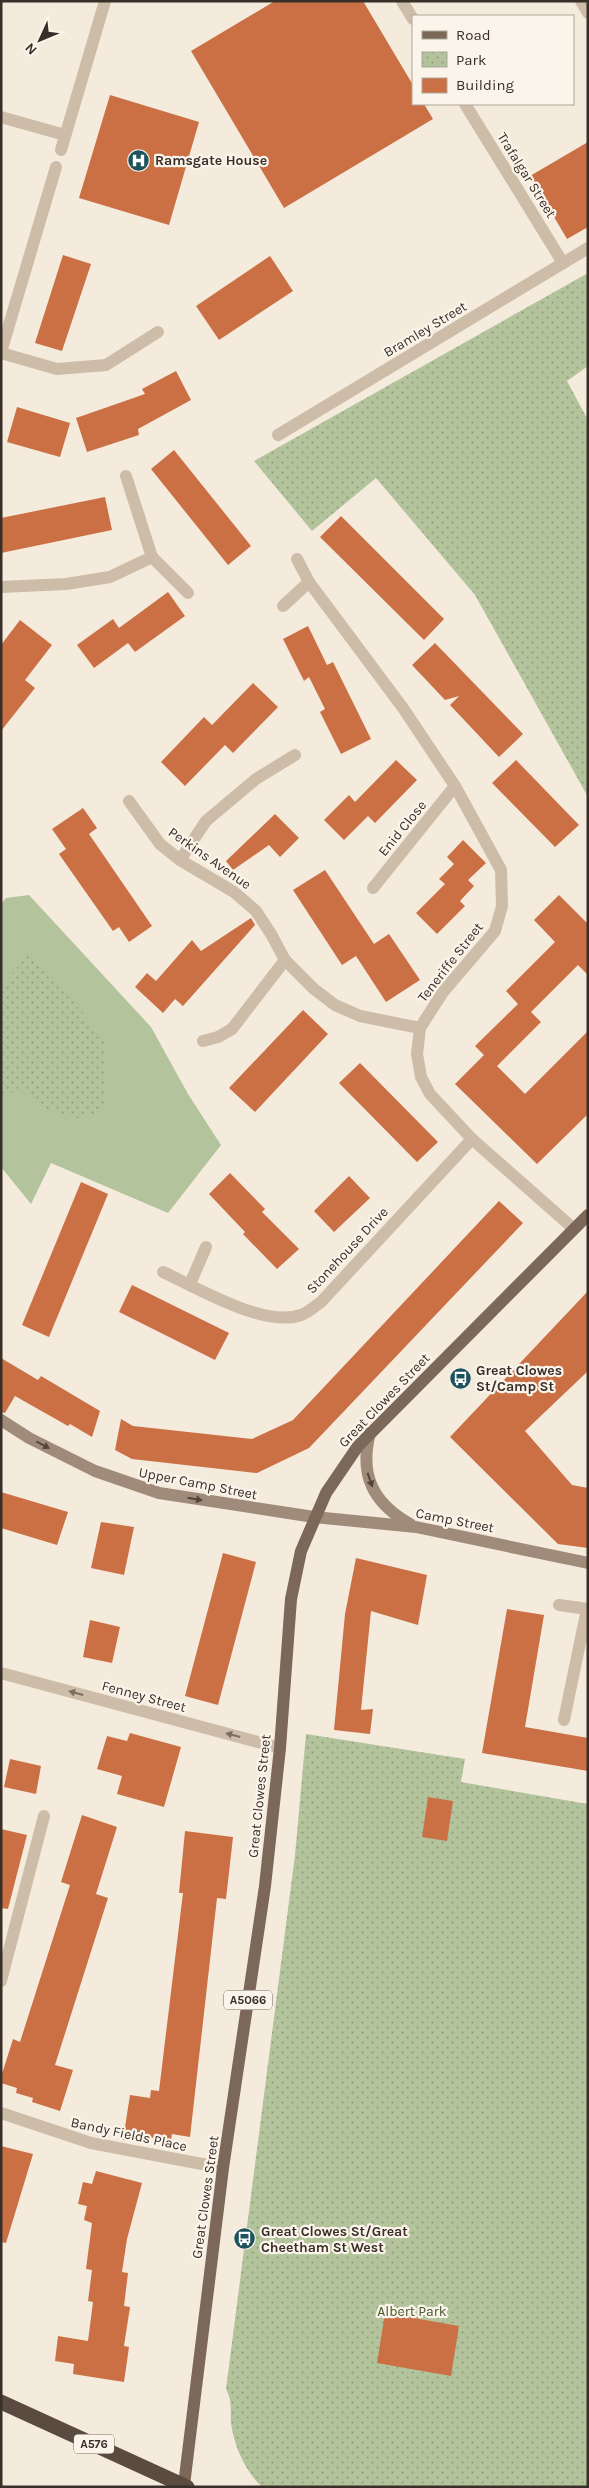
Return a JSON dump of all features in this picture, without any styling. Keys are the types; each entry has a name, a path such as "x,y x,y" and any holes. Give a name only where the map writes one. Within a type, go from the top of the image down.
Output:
{"highway":[{"name":"A576","path":"1,2402 185,2486"}],"main road":[{"name":"Great Clowes Street","path":"185,2486 223,2168 265,1886 280,1748 291,1599 301,1551 314,1517 340,1469 370,1433 588,1215"},
{"name":"Upper Camp Street","path":"1,1420 61,1455 127,1484 159,1493 314,1517"},
{"path":"370,1433 366,1461 368,1476 373,1489 396,1516 416,1527"},
{"name":"Camp Street","path":"314,1517 416,1527 588,1563"}],"street":[{"path":"61,150 105,1"},
{"path":"402,1 412,17"},
{"path":"581,1 588,13"},
{"name":"Trafalgar Street","path":"466,105 563,263"},
{"path":"1,117 65,135"},
{"path":"56,167 1,352 57,369 106,365 158,332"},
{"name":"Bramley Street","path":"278,435 588,248"},
{"path":"126,476 152,557 188,594"},
{"path":"1,586 66,584 110,577 152,557"},
{"name":"Teneriffe Street","path":"296,559 309,582 402,708 455,786 501,870 502,906 495,931 443,992 420,1028 417,1054 421,1077 430,1094 472,1138 574,1229"},
{"path":"283,606 309,582"},
{"path":"180,860 212,815 256,779 295,755"},
{"name":"Enid Close","path":"373,888 455,786"},
{"name":"Perkins Avenue","path":"129,801 160,844 180,860 234,892 256,911 272,934 284,960 314,989 335,1005 360,1016 420,1028"},
{"path":"203,1041 218,1037 232,1029 284,960"},
{"name":"Stonehouse Drive","path":"163,1272 259,1315 283,1318 303,1315 320,1302 472,1138"},
{"path":"190,1284 206,1247"},
{"path":"559,1605 588,1609 564,1720"},
{"name":"Fenney Street","path":"1,1673 280,1748"},
{"path":"1,1981 44,1816"},
{"name":"Bandy Fields Place","path":"1,2113 91,2144 223,2168"}],"green space":[{"path":"588,273 588,366 567,381 588,420 588,797 475,595 376,478 312,531 254,461"},
{"path":"29,895 151,1027 188,1094 221,1145 168,1213 51,1163 31,1204 1,1167 1,904 6,898"},
{"path":"30,952 107,1041 106,1109 81,1119 44,1109 23,1091 1,1094 1,987"},
{"name":"Albert Park","path":"306,1734 465,1759 461,1782 588,1804 588,2487 262,2487 250,2473 238,2449 231,2423 230,2402 226,2389 295,1855"}],"building":[{"path":"275,1 363,1 412,83 412,105 425,105 433,119 284,208 191,51"},
{"name":"Ramsgate House","path":"110,95 199,122 169,225 79,198"},
{"path":"588,142 588,227 567,239 530,176"},
{"path":"63,255 91,264 62,351 35,343"},
{"path":"270,256 293,291 219,340 196,306"},
{"path":"176,371 191,400 138,429 139,435 87,452 76,418 145,394 142,389"},
{"path":"17,407 70,423 60,457 7,442"},
{"path":"174,450 251,546 228,565 151,469"},
{"path":"105,497 112,530 1,553 1,518"},
{"path":"341,516 444,619 424,640 320,537"},
{"path":"168,592 185,616 135,652 128,643 94,668 77,645 113,619 119,628"},
{"path":"20,620 52,645 25,680 35,688 1,731 1,645"},
{"path":"308,626 327,665 333,662 371,739 341,754 320,712 325,709 309,677 304,681 283,639"},
{"path":"435,643 523,734 499,757 450,705 459,696 445,700 412,665"},
{"path":"253,683 278,707 233,753 225,745 185,786 161,762 204,717 212,725"},
{"path":"396,760 417,780 375,823 368,816 344,840 324,820 349,795 355,802"},
{"path":"516,760 579,825 555,847 492,783"},
{"path":"83,808 97,828 89,834 152,926 129,942 119,927 113,931 59,854 66,849 52,829"},
{"path":"275,814 299,838 280,857 269,845 233,870 226,861"},
{"path":"463,840 486,863 468,880 474,886 460,901 465,906 437,934 416,913 445,884 439,879 454,864 447,857"},
{"path":"325,870 374,944 389,934 420,980 386,1002 356,956 342,965 293,890"},
{"path":"559,895 588,924 588,975 578,965 531,1012 541,1022 497,1066 525,1094 588,1031 588,1114 537,1164 455,1084 484,1055 475,1046 518,1004 506,991 555,942 534,920"},
{"path":"251,918 255,925 183,1006 175,999 163,1013 135,987 147,973 156,981 192,940 201,951"},
{"path":"303,1010 328,1034 255,1112 229,1088"},
{"path":"360,1063 438,1142 417,1162 339,1083"},
{"path":"230,1173 265,1209 262,1212 299,1249 277,1269 243,1234 245,1232 209,1194"},
{"path":"349,1176 370,1198 334,1232 314,1211"},
{"path":"81,1182 108,1194 49,1337 22,1325"},
{"path":"499,1201 523,1223 309,1448 257,1473 132,1459 115,1450 121,1419 133,1426 252,1439 293,1420"},
{"path":"132,1285 229,1333 215,1360 119,1312"},
{"path":"588,1291 588,1371 525,1431 572,1485 588,1488 588,1548 558,1544 450,1437"},
{"path":"1,1358 38,1380 41,1376 100,1411 92,1437 70,1424 68,1426 15,1396 5,1413 1,1412"},
{"path":"1,1492 68,1512 57,1545 1,1528"},
{"path":"101,1522 134,1527 124,1575 91,1568"},
{"path":"223,1553 256,1562 218,1705 185,1696"},
{"path":"356,1558 427,1575 418,1625 371,1611 361,1710 373,1709 370,1734 334,1730 345,1614"},
{"path":"507,1609 544,1615 525,1727 588,1738 588,1771 482,1753"},
{"path":"90,1620 120,1627 112,1663 83,1657"},
{"path":"130,1733 181,1747 164,1807 117,1794 122,1776 97,1769 107,1736 127,1741"},
{"path":"10,1759 41,1766 36,1794 4,1787"},
{"path":"428,1797 453,1801 447,1841 422,1837"},
{"path":"82,1815 117,1827 96,1894 108,1898 55,2065 73,2070 60,2111 32,2102 33,2098 16,2093 17,2088 1,2083 1,2077 13,2039 20,2042 70,1885 61,1882"},
{"path":"1,1829 27,1835 8,1909 1,1908"},
{"path":"185,1831 233,1837 226,1899 217,1898 190,2137 172,2134 171,2140 145,2137 144,2143 123,2140 130,2095 150,2098 151,2090 159,2091 183,1893 179,1893"},
{"path":"1,2146 33,2154 6,2243 1,2242"},
{"path":"96,2171 142,2183 127,2239 122,2272 128,2273 124,2306 130,2307 124,2346 129,2347 124,2382 73,2374 74,2364 55,2361 58,2336 88,2341 93,2302 88,2301 92,2270 86,2269 92,2223 84,2220 87,2206 78,2204 83,2182 92,2184"},
{"path":"385,2313 459,2326 451,2376 377,2363"}],"place":[{"name":"Ramsgate House","path":"139,160"},
{"name":"Great Clowes St/Camp St","path":"460,1378"},
{"name":"Great Clowes St/Great Cheetham St West","path":"245,2239"}]}
